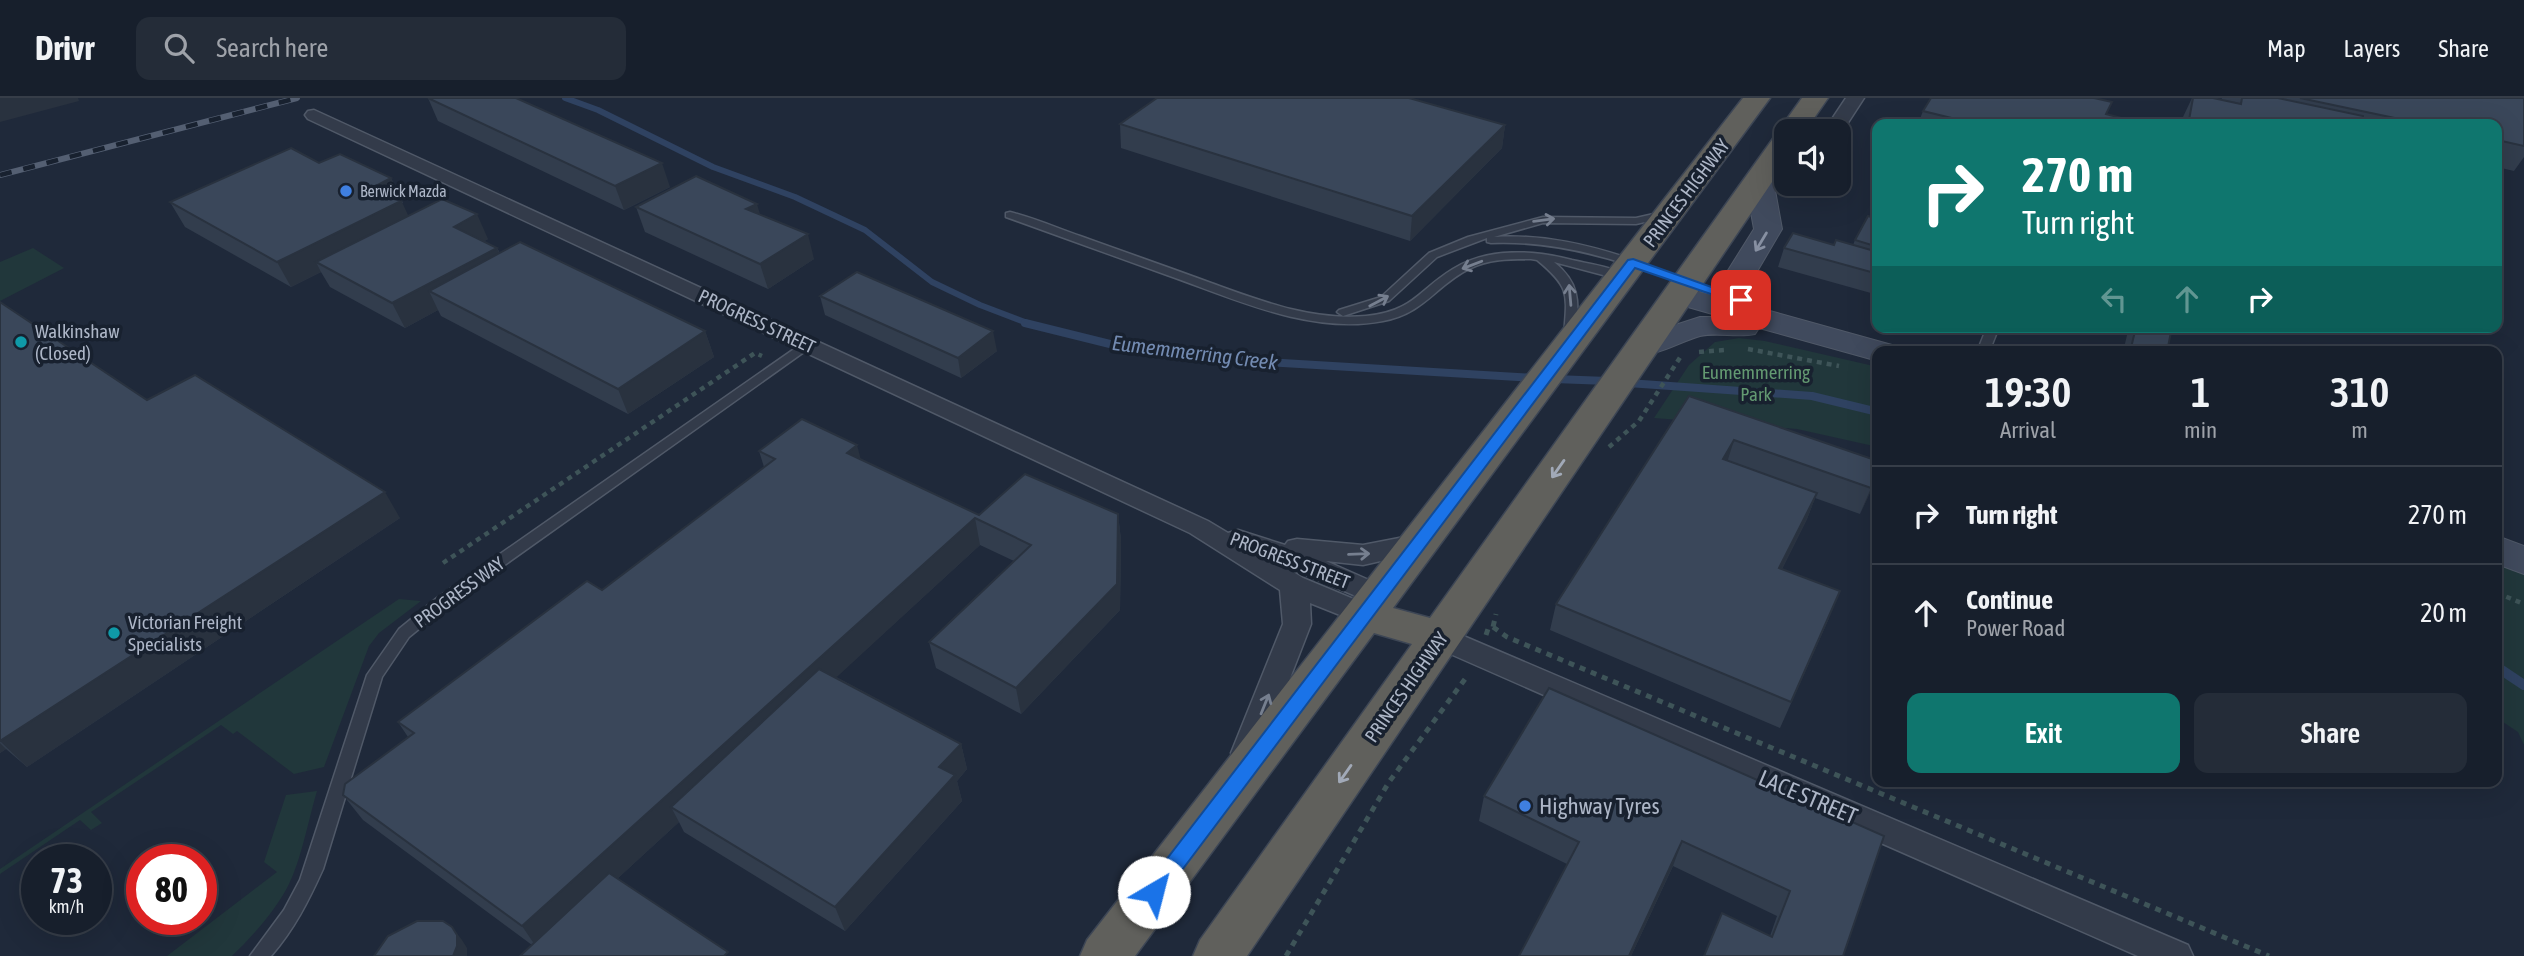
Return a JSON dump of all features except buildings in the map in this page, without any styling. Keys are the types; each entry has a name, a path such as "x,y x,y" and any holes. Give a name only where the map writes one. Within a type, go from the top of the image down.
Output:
{"highway":[{"name":"PRINCES HIGHWAY","path":"1105,956 1757,98"},
{"path":"1800,119 1815,98"},
{"name":"PRINCES HIGHWAY","path":"1218,956 1459,646 1597,413 1683,288 1769,176"},
{"path":"1628,270 1683,288"},
{"path":"1372,606 1459,646"}],"main road":[{"path":"1741,300 1736,289 1737,280 1768,229 1769,176"},
{"path":"1683,288 1741,300 1833,346"},
{"path":"1683,288 1833,346"},
{"path":"1639,352 1679,332 1709,325 1872,351"},
{"path":"2502,551 2524,561"}],"street":[{"path":"1841,119 1855,98"},
{"name":"PROGRESS STREET","path":"314,115 1199,527 1293,585 1372,606"},
{"name":"PROGRESS STREET","path":"1199,527 1305,562 1372,606"},
{"path":"1243,540 1331,554 1363,555 1420,543"},
{"path":"1231,790 1291,644 1297,617 1293,585"},
{"name":"LACE STREET","path":"1459,646 2176,956"}],"lane":[{"path":"1265,306 1320,314 1346,312 1368,307 1392,293 1433,255 1455,244 1543,220 1636,221 1671,214"},
{"path":"1010,215 1265,306 1317,317 1383,317 1414,306 1445,280 1475,263 1507,256 1539,257 1628,270"},
{"path":"1455,244 1509,239 1554,241 1590,248 1628,270"},
{"path":"1539,257 1563,275 1570,285 1567,350"},
{"name":"PROGRESS WAY","path":"259,956 292,917 303,896 375,675 404,633 442,602 807,344"}],"path":[{"path":"1739,349 1770,352 1833,346"},
{"path":"1692,352 1730,349"},
{"path":"443,562 755,353 778,363"},
{"path":"1604,453 1639,421 1682,355"},
{"path":"2502,595 2524,604"},
{"path":"1493,627 1494,618 1500,608"},
{"path":"1286,956 1389,782 1457,693 1459,646 1493,627"},
{"path":"1493,627 1507,637 2269,956"}],"green space":[{"path":"33,248 64,268 0,301 0,262"},
{"name":"Eumemmerring Park","path":"1739,338 1765,341 1872,366 1872,446 1797,429 1654,418 1689,365 1715,342"},
{"path":"2502,551 2524,561 2524,745 2518,732 2502,721"},
{"path":"399,599 421,601 379,633 369,646 324,767 294,774 237,731 233,734 221,725 91,812 102,823 91,830 80,820 44,844 37,844"},
{"path":"317,791 293,874 278,903 232,956 167,956 194,935 217,935 217,918 277,872 264,862 286,795"},
{"path":"21,855 21,860 0,874 0,869"}],"waterway":[{"name":"Eumemmerring Creek","path":"565,98 598,110 713,167 795,197 865,230 932,282 980,305 1030,324"},
{"name":"Eumemmerring Creek","path":"1025,323 1118,346 1249,361 1535,378"},
{"name":"Eumemmerring Creek","path":"1554,379 1608,381"},
{"name":"Eumemmerring Creek","path":"1628,383 1812,396 1872,411"},
{"name":"Eumemmerring Creek","path":"2502,670 2524,685"}],"railway":[{"path":"0,175 297,98"}],"place":[{"name":"Berwick Mazda","path":"346,191"},
{"name":"Walkinshaw (Closed)","path":"21,342"},
{"name":"Victorian Freight Specialists","path":"114,633"},
{"name":"Highway Tyres","path":"1525,806"}],"route":[{"path":"1154,892 1633,263 1741,300"}]}
